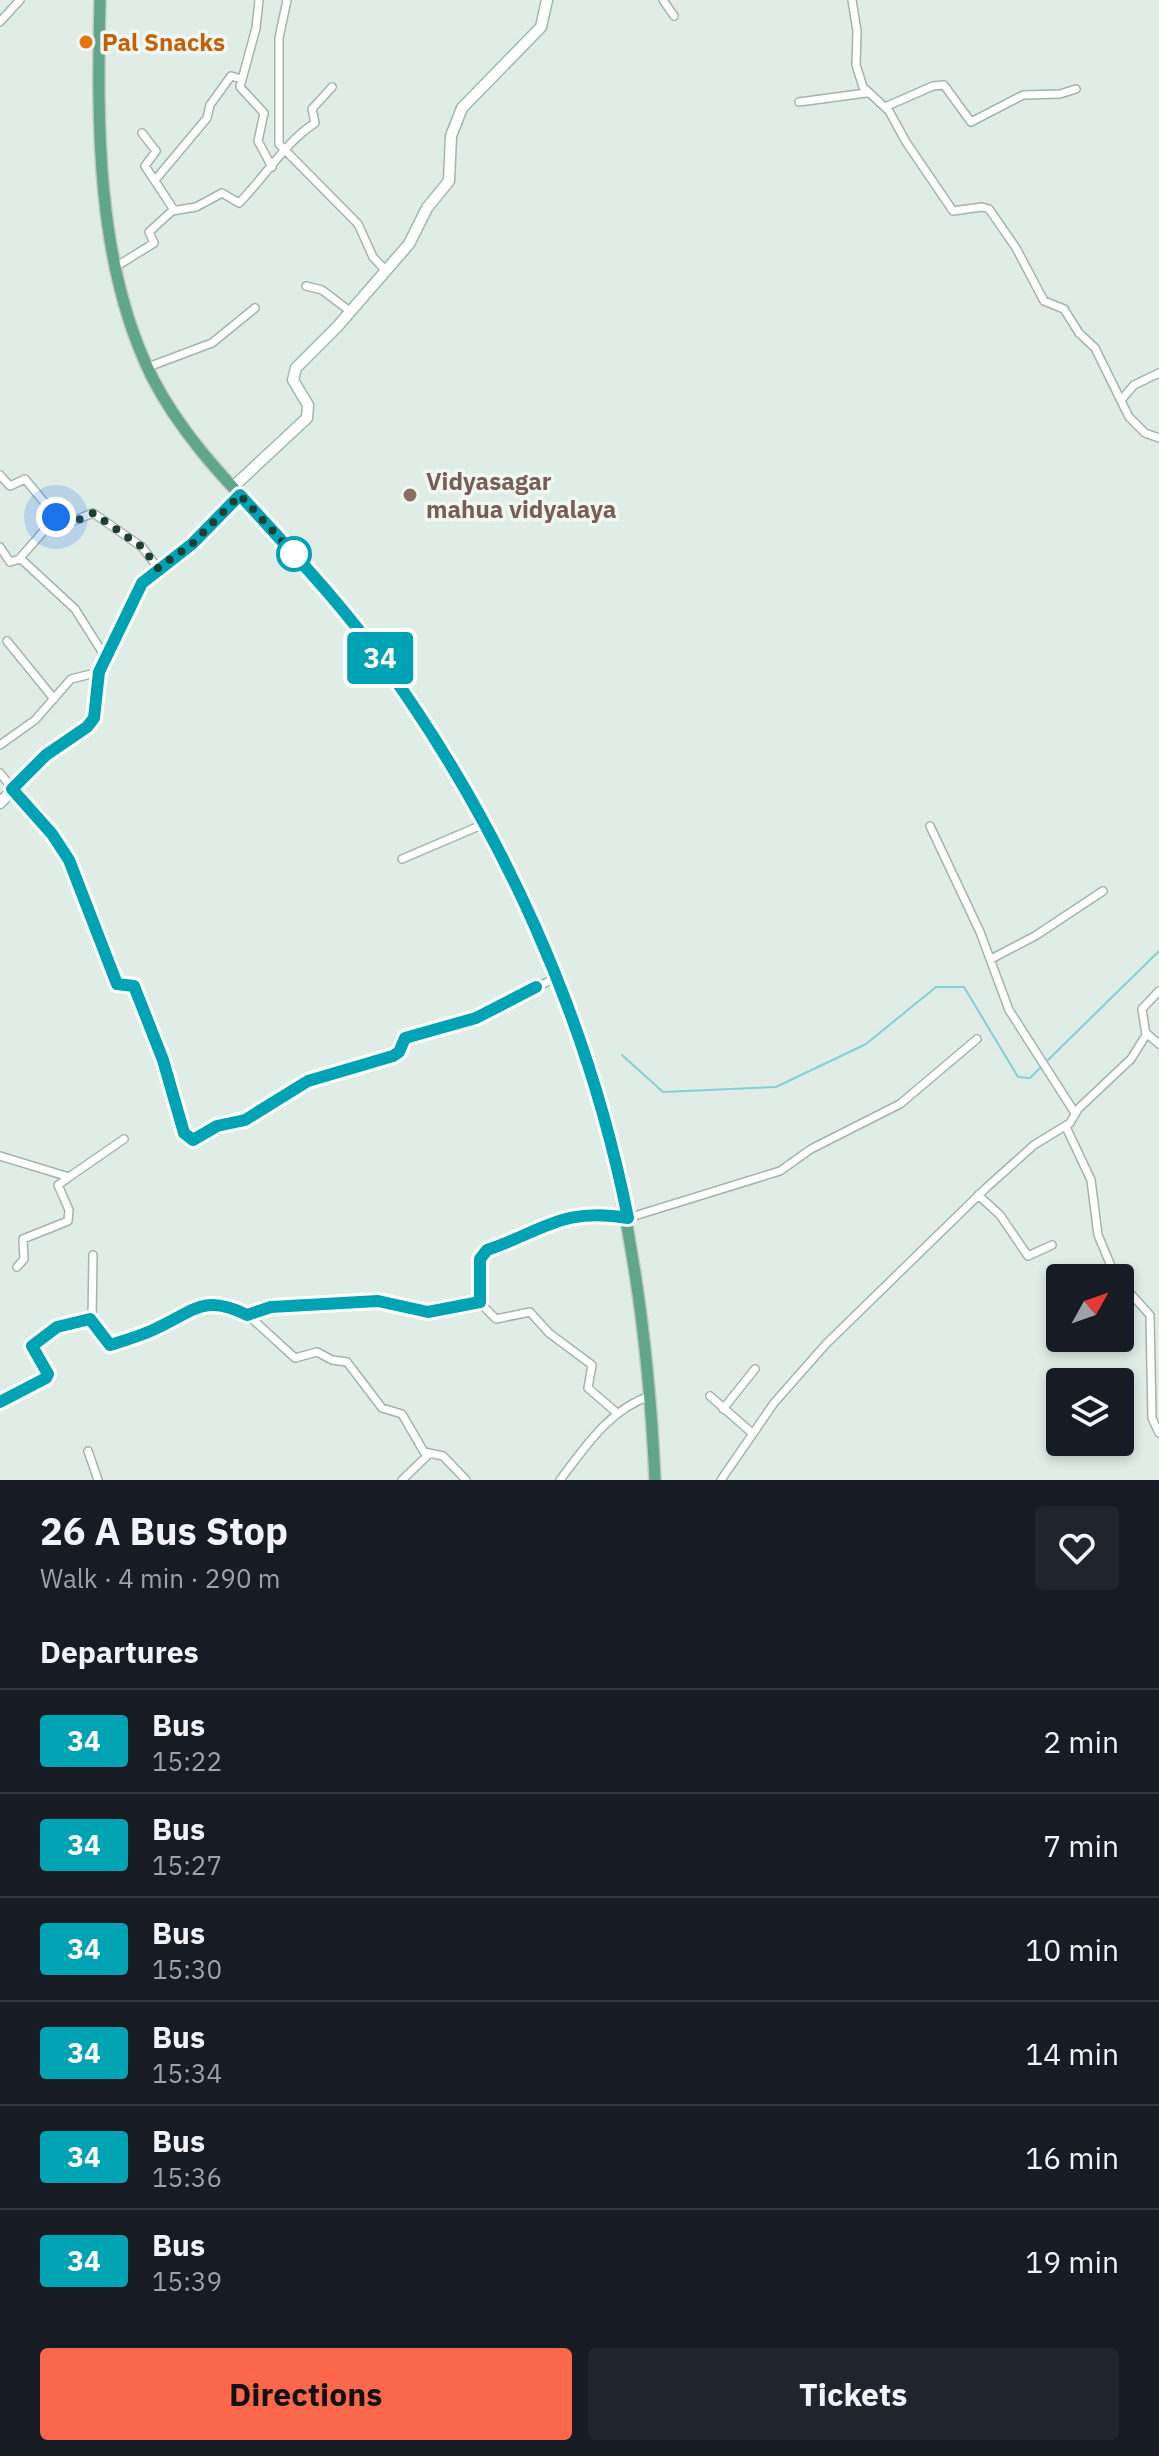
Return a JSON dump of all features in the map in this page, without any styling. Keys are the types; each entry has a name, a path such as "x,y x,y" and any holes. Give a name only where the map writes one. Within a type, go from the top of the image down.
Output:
{"main road":[{"path":"100,0 101,130 106,197 117,266 133,330 148,367 180,423 382,660 449,762 484,824 557,977 590,1067 628,1218 650,1396 655,1480"}],"street":[{"path":"0,22 20,0"},
{"path":"259,0 256,28 241,79 242,92 264,113 258,141 272,167"},
{"path":"287,0 280,27 278,139 286,152 358,224 372,255 386,271"},
{"path":"0,803 46,755 95,716 99,672 140,587 158,568 192,544 236,491 307,418 309,406 295,385 294,373 409,244 427,208 449,181 451,136 462,108 541,27 547,0"},
{"path":"663,0 674,16"},
{"path":"852,0 857,31 856,65 866,93 885,107 953,211 989,209 1016,248 1044,301 1064,309 1077,330 1095,348 1103,370 1122,399 1129,417 1145,433 1159,438"},
{"path":"156,179 207,118 210,105 231,76 241,79"},
{"path":"885,107 933,86 944,85 971,122 1023,95 1054,95 1076,89"},
{"path":"117,266 154,243 149,232 174,210 196,207 219,193 237,204 286,152 297,134 315,123 312,109 332,87"},
{"path":"799,102 866,93"},
{"path":"142,133 156,149 145,164 174,210"},
{"path":"306,286 322,290 351,312"},
{"path":"148,367 212,343 255,308"},
{"path":"1122,399 1134,385 1159,373"},
{"path":"0,475 10,486 25,479 65,526 93,513 142,547 158,568"},
{"path":"0,547 10,562 20,559 56,517"},
{"path":"20,559 75,609 106,658"},
{"path":"7,641 54,699"},
{"path":"0,745 35,720 76,675 99,672"},
{"path":"0,773 52,834 69,860 117,984 133,985 163,1060 182,1130 191,1139 217,1126 245,1120 308,1081 397,1054 407,1037 476,1018 557,977"},
{"path":"402,859 484,824"},
{"path":"930,826 991,959 1009,1010 1038,1049 1075,1113"},
{"path":"991,959 1035,936 1103,891"},
{"path":"1159,991 1141,1011 1146,1033 1159,1044"},
{"path":"721,1480 752,1433 826,1344 978,1195 1034,1145 1066,1127 1075,1113 1122,1069 1146,1033"},
{"path":"617,1413 588,1388 592,1365 549,1333 530,1312 496,1319 480,1303 480,1259 484,1252 568,1216 600,1214 628,1218 780,1171 811,1149 900,1104 977,1039"},
{"path":"1066,1127 1091,1180 1098,1235 1111,1264"},
{"path":"17,1267 24,1259 22,1241 25,1237 68,1221 69,1210 58,1185 124,1139"},
{"path":"0,1156 36,1164 68,1178"},
{"path":"978,1195 1000,1215 1029,1256 1052,1245"},
{"path":"93,1255 92,1320 110,1345 159,1327 202,1305 216,1304 247,1315 295,1358 317,1352 332,1360 347,1362 382,1408 402,1414 418,1446 428,1455 445,1458 466,1480"},
{"path":"1134,1298 1150,1315 1152,1418 1159,1433"},
{"path":"247,1315 271,1307 378,1301 428,1312 480,1303"},
{"path":"0,1402 48,1376 33,1348 34,1343 57,1327 92,1320"},
{"path":"723,1409 755,1369"},
{"path":"560,1480 617,1413 633,1402 650,1396"},
{"path":"710,1396 752,1433"},
{"path":"88,1451 98,1480"},
{"path":"402,1480 428,1455"}],"waterway":[{"path":"1046,1062 1159,951"},
{"path":"622,1055 663,1092 776,1087 866,1044 936,987 964,987 1018,1077 1030,1078 1041,1067"}],"bus line":[{"name":"34","path":"0,1402 46,1378 48,1374 32,1346 57,1327 90,1319 110,1345 159,1327 186,1310 202,1305 216,1304 247,1315 267,1307 378,1301 422,1312 452,1309 480,1302 480,1259 487,1250 527,1236 568,1216 587,1213 628,1218 590,1067 559,983 531,916 476,808 382,660 328,593 240,495 192,544 142,583 99,672 94,718 87,727 46,755 12,789 52,834 69,860 117,984 134,986 163,1060 184,1133 193,1140 217,1126 241,1121 308,1081 393,1056 399,1052 405,1038 476,1018 536,987"}],"place":[{"name":"Pal Snacks","path":"86,42"},
{"name":"Vidyasagar mahua vidyalaya","path":"410,495"}],"route":[{"path":"56,517 65,526 93,513 142,547 158,568 192,544 240,495 294,554"}]}
